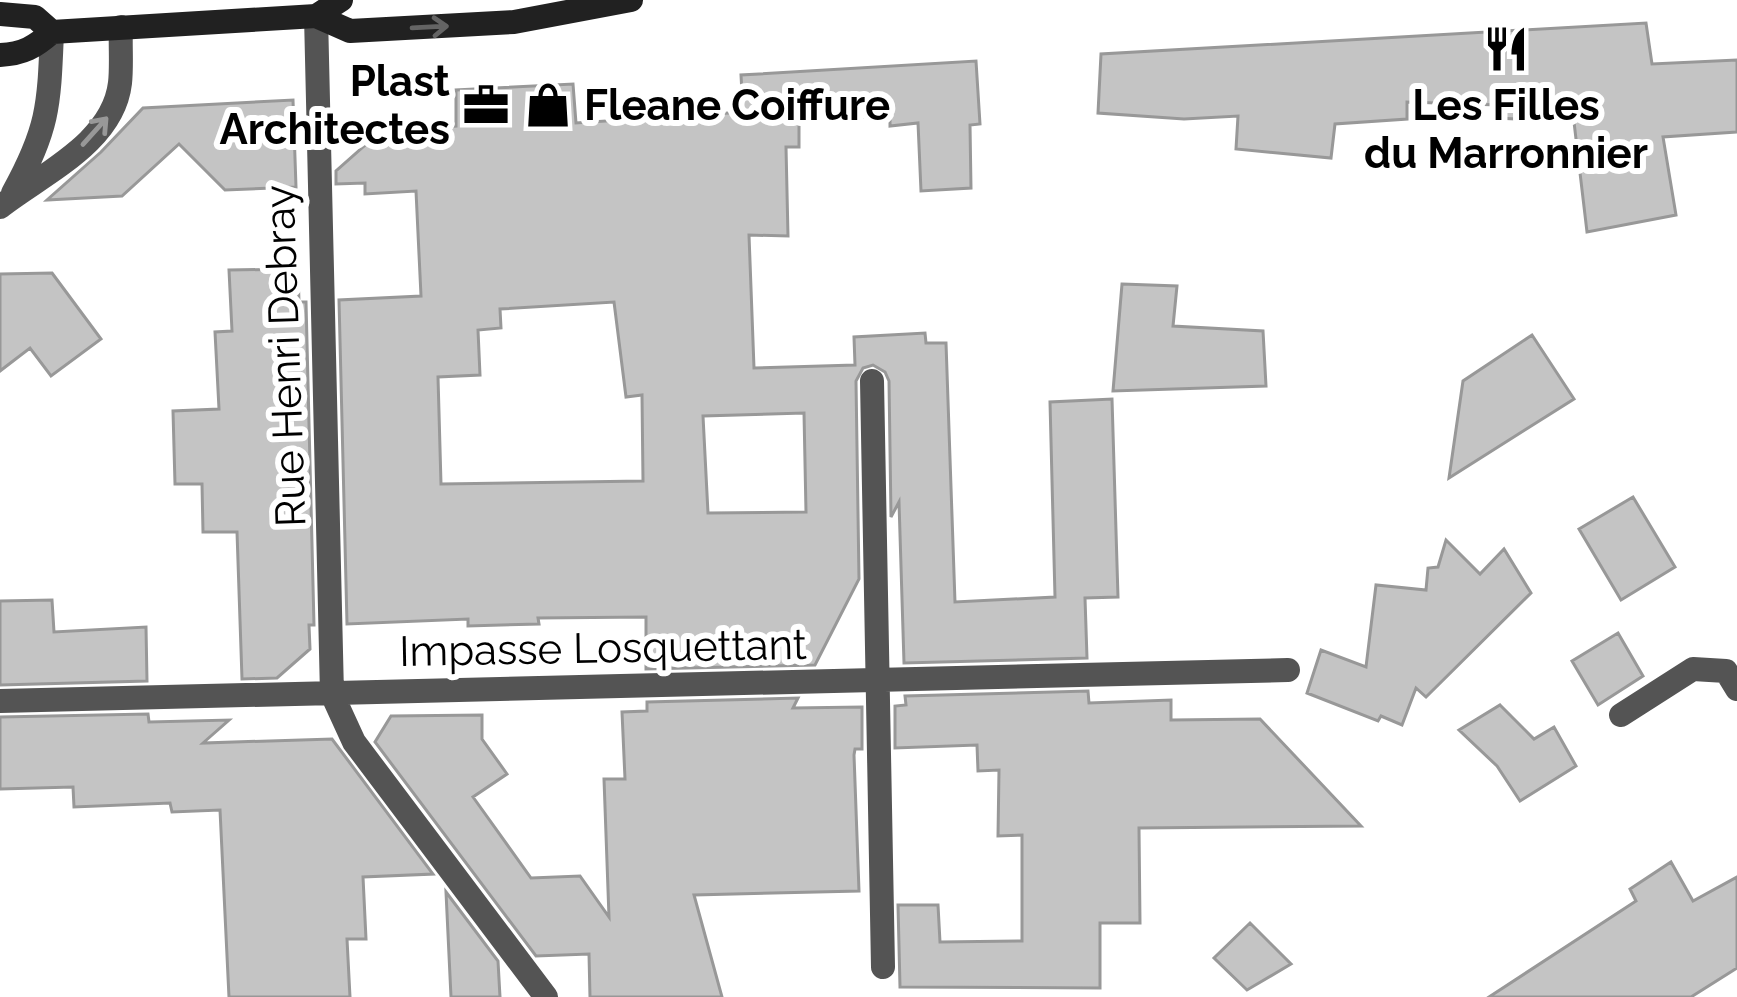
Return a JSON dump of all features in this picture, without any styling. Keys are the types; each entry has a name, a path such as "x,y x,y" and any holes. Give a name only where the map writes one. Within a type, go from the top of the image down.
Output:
{"main road":[{"path":"316,16 341,0"},
{"path":"0,55 37,46 52,32 285,9 350,31 514,22 631,0"},
{"path":"0,14 35,17 52,32"}],"street":[{"name":"Rue Henri Debray","path":"316,16 332,694"},
{"path":"4,204 50,174 107,119 120,86 121,27"},
{"path":"4,204 38,148 47,116 52,32"},
{"path":"872,382 883,967"},
{"name":"Impasse Losquettant","path":"0,701 1288,670"},
{"path":"1621,715 1693,670 1726,671 1737,689"},
{"path":"332,694 354,742 546,997"}],"building":[{"path":"1646,23 1652,64 1737,60 1737,132 1663,137 1676,215 1587,232 1574,122 1497,118 1498,105 1407,102 1407,119 1335,124 1331,158 1236,149 1238,116 1184,119 1098,113 1101,54"},
{"path":"976,61 980,124 970,125 971,188 921,191 918,123 890,126 890,118 799,116 799,147 786,147 788,236 749,235 754,368 855,365 854,337 925,333 926,343 946,343 955,602 1055,597 1050,402 1112,399 1118,597 1085,598 1087,658 904,663 899,502 891,517 889,381 873,365 863,368 856,381 859,579 815,665 646,669 646,617 538,618 539,624 468,626 468,619 347,624 339,300 421,296 416,191 365,194 365,183 336,184 336,171 380,132 456,126 456,90 573,84 576,123 743,112 741,75","holes":["614,302 626,397 642,395 643,481 441,484 438,377 480,375 478,330 501,328 500,309","804,413 806,512 708,513 703,416"]},
{"path":"293,100 296,187 225,190 179,144 122,196 47,200 143,108"},
{"path":"298,269 299,302 306,302 314,625 309,625 310,649 277,678 242,679 237,532 203,532 202,484 175,484 173,411 219,409 215,332 232,331 229,270"},
{"path":"52,273 101,339 51,376 30,348 0,371 0,274"},
{"path":"1122,284 1177,286 1173,326 1263,331 1266,386 1113,391"},
{"path":"1532,335 1574,399 1449,478 1463,381"},
{"path":"1633,497 1675,567 1621,600 1579,529"},
{"path":"1446,540 1480,574 1504,549 1531,593 1426,697 1416,688 1402,725 1381,716 1378,721 1307,693 1321,650 1366,667 1376,585 1426,590 1428,568 1438,567"},
{"path":"52,600 54,632 146,627 147,681 0,685 0,601"},
{"path":"1618,633 1643,676 1598,705 1572,661"},
{"path":"1088,691 1089,703 1171,700 1171,720 1260,719 1361,826 1139,828 1140,923 1100,923 1100,988 900,987 898,905 938,905 940,942 1022,941 1022,835 998,836 999,770 978,771 977,745 895,748 895,706 906,705 905,696"},
{"path":"798,698 793,708 862,707 862,749 855,749 854,755 859,891 694,895 722,997 590,997 589,954 536,956 375,742 391,716 482,715 482,739 507,774 473,797 531,878 580,876 609,917 604,779 625,779 622,712 647,711 647,702"},
{"path":"1500,705 1534,739 1554,727 1576,766 1520,801 1497,766 1459,730"},
{"path":"148,714 149,722 229,720 203,743 332,739 433,874 363,877 366,939 347,939 350,997 229,997 220,810 172,812 170,803 74,807 73,787 0,789 0,717"},
{"path":"1671,862 1693,901 1737,877 1737,968 1691,997 1489,997 1636,901 1630,889"},
{"path":"446,892 498,961 500,997 451,997"},
{"path":"1250,923 1291,964 1247,990 1214,958"}],"place":[{"name":"Les Filles du Marronnier","path":"1506,49"},
{"name":"Plast Architectes","path":"486,105"},
{"name":"Fleane Coiffure","path":"548,105"}]}
